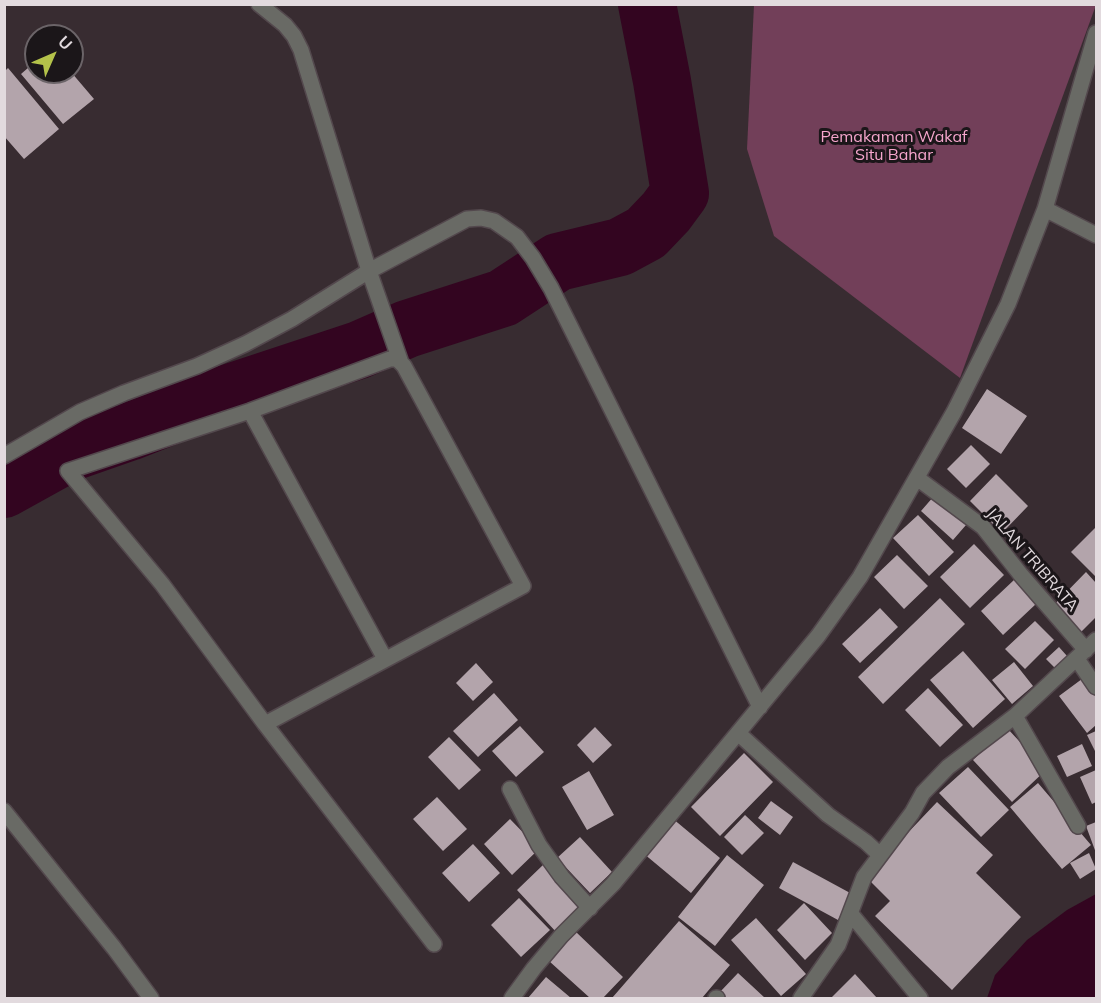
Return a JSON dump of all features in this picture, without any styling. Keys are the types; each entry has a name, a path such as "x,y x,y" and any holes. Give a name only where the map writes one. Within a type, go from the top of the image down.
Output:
{"street":[{"path":"259,4 285,25 301,50 369,272 400,360 523,586 266,724"},
{"path":"512,999 555,944 613,884 818,636 860,577 954,412 1008,304 1045,209 1096,33"},
{"path":"1045,209 1096,235"},
{"path":"4,456 80,412 197,366 292,320 369,272 467,219 494,221 517,237 551,288 760,706"},
{"path":"400,360 390,359 250,411 68,471 162,584 434,944"},
{"path":"250,411 384,659"},
{"name":"JALAN TRIBRATA","path":"917,478 983,527 1021,575 1087,650 1096,687"},
{"path":"801,999 838,945 864,877 912,813 923,793 939,776 1015,716 1087,650"},
{"path":"1015,716 1078,826"},
{"path":"738,733 828,815 880,855"},
{"path":"510,789 540,845 562,877 590,908"},
{"path":"4,811 114,948 151,999"},
{"path":"851,914 920,999"}],"green space":[{"name":"Pemakaman Wakaf Situ Bahar","path":"754,5 1096,5 960,378 774,236 747,149"}],"shaded area":[{"path":"1096,894 1096,998 987,998 995,975 1027,940 1067,910"}],"building":[{"path":"8,68 59,129 24,159 4,136 4,72"},
{"path":"29,84 81,84 94,99 63,124"},
{"path":"987,389 1027,416 1001,454 962,428"},
{"path":"971,445 990,464 966,488 947,469"},
{"path":"996,474 1028,506 1002,533 970,501"},
{"path":"934,496 966,525 953,540 921,511"},
{"path":"918,515 954,552 929,576 893,538"},
{"path":"1096,527 1096,574 1095,576 1071,552"},
{"path":"974,544 1004,575 970,608 940,577"},
{"path":"897,555 928,586 904,609 874,577"},
{"path":"1086,572 1096,583 1096,617 1078,635 1051,608"},
{"path":"1014,580 1037,603 1003,635 981,611"},
{"path":"940,598 965,624 883,704 858,677"},
{"path":"880,608 898,627 860,663 842,644"},
{"path":"1035,621 1054,640 1025,669 1005,649"},
{"path":"1059,647 1067,656 1055,668 1046,659"},
{"path":"963,651 1005,699 973,728 930,680"},
{"path":"1014,662 1033,686 1012,704 992,680"},
{"path":"476,663 493,682 473,701 456,683"},
{"path":"1086,676 1096,690 1096,725 1087,733 1059,696"},
{"path":"928,688 963,725 940,747 905,710"},
{"path":"494,693 518,720 478,757 453,731"},
{"path":"520,726 544,752 516,777 492,751"},
{"path":"595,727 612,745 593,763 577,745"},
{"path":"1007,728 1046,770 1012,802 973,760"},
{"path":"1096,731 1096,750 1095,751 1087,735"},
{"path":"449,737 481,770 459,790 428,757"},
{"path":"1082,744 1092,766 1067,777 1057,756"},
{"path":"744,753 773,782 720,836 691,807"},
{"path":"968,767 1009,810 981,837 939,793"},
{"path":"1096,770 1096,802 1092,804 1080,777"},
{"path":"589,771 614,815 587,830 562,787"},
{"path":"1038,783 1091,845 1062,869 1010,807"},
{"path":"437,797 467,829 443,851 413,819"},
{"path":"771,801 793,817 780,835 758,818"},
{"path":"937,802 993,855 976,873 1021,917 952,990 875,916 890,901 866,877"},
{"path":"745,815 764,833 742,855 724,837"},
{"path":"672,818 720,858 691,893 643,853"},
{"path":"510,819 539,849 512,875 484,844"},
{"path":"1096,822 1096,853 1086,826"},
{"path":"580,837 612,872 590,893 557,858"},
{"path":"473,844 500,873 469,902 442,873"},
{"path":"1089,853 1096,869 1080,879 1070,863"},
{"path":"727,855 764,885 715,946 678,917"},
{"path":"793,862 852,894 838,920 779,888"},
{"path":"543,865 584,909 558,934 517,890"},
{"path":"519,898 550,930 521,957 491,925"},
{"path":"804,903 832,933 805,960 777,930"},
{"path":"756,918 806,974 781,996 731,940"},
{"path":"679,921 730,965 702,998 612,998"},
{"path":"576,932 623,977 603,998 590,998 549,961"},
{"path":"738,973 765,998 727,998 720,992"},
{"path":"855,974 877,998 833,998 832,997"},
{"path":"546,977 571,998 528,998"}],"waterway":[{"path":"4,489 69,453 220,396 359,350 407,329 503,298 558,262 620,247 646,233 680,193 647,4"}]}
